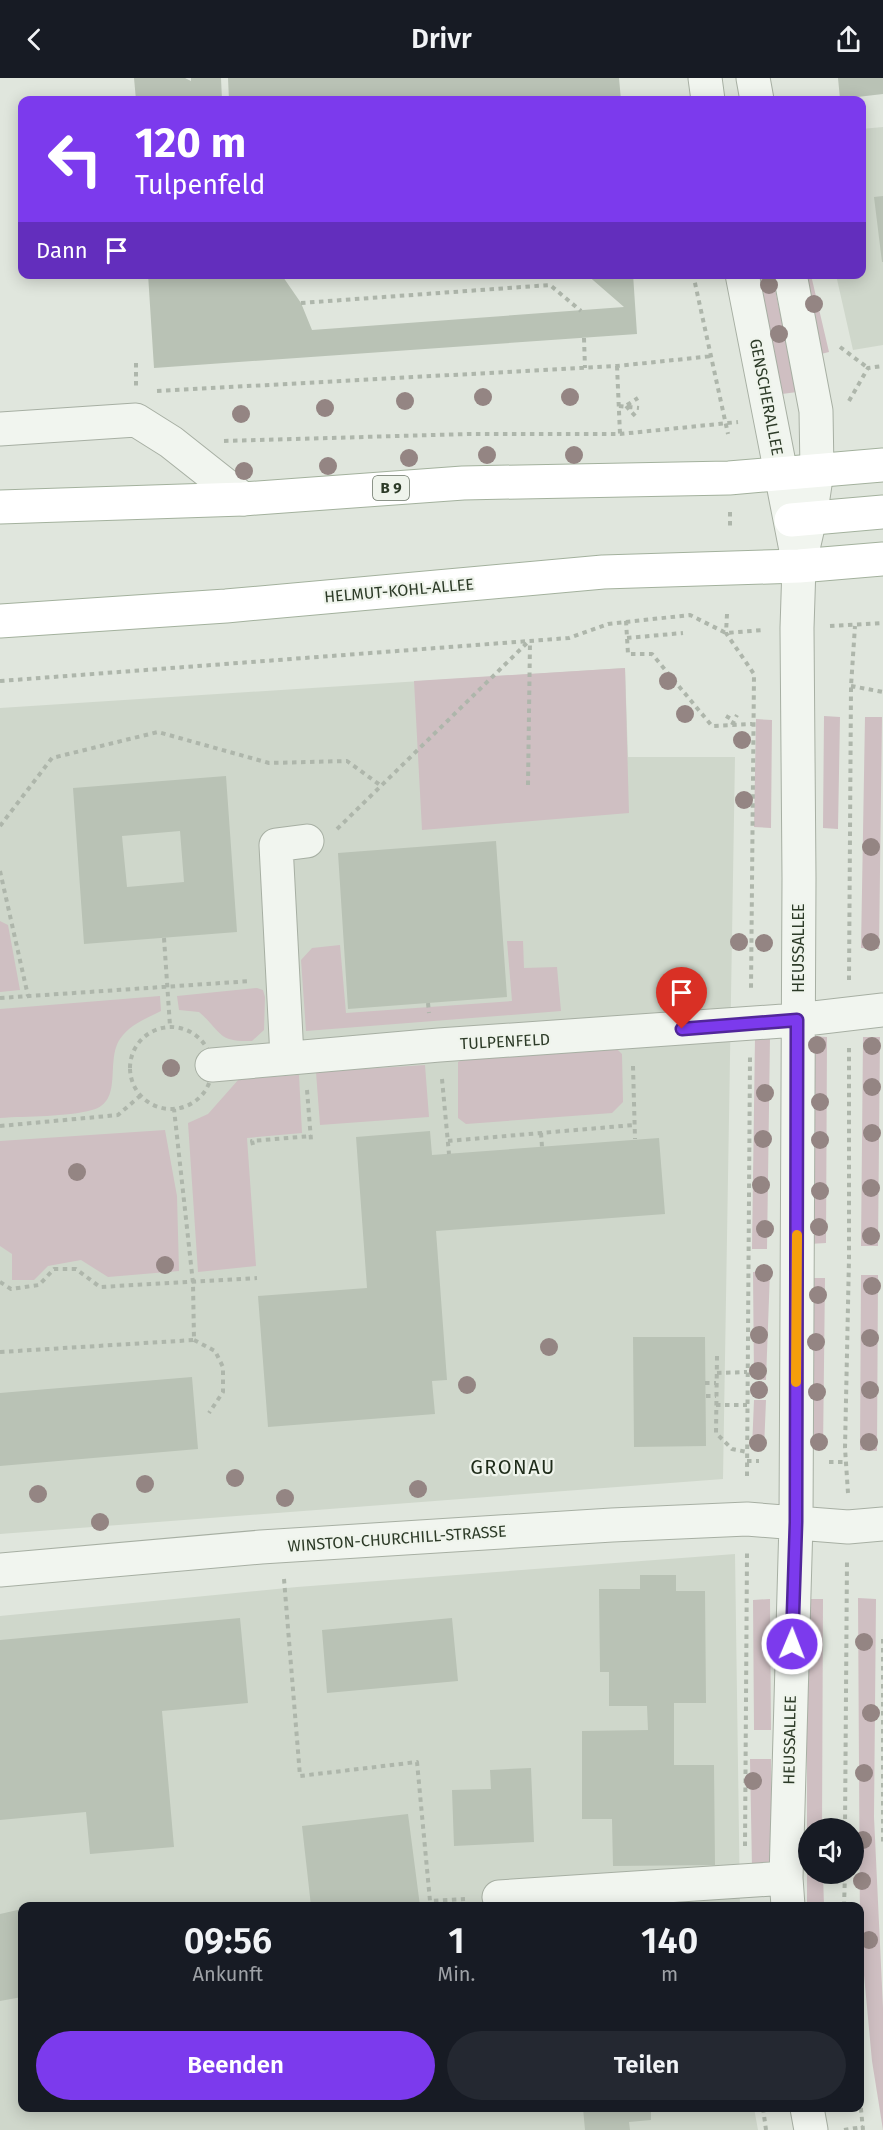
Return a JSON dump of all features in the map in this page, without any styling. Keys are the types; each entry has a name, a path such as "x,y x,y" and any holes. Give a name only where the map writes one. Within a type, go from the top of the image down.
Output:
{"main road":[{"name":"B 9","path":"0,507 243,499 462,483 729,478 883,465"},
{"path":"800,519 883,512"},
{"name":"HELMUT-KOHL-ALLEE","path":"0,621 226,606 603,572 799,566 883,559"}],"street":[{"path":"705,78 707,96"},
{"path":"753,78 756,96"},
{"name":"GENSCHERALLEE","path":"743,279 782,474 800,519"},
{"path":"791,279 816,411 817,471 800,519"},
{"path":"0,429 136,420 171,442 243,499"},
{"name":"HEUSSALLEE","path":"787,1892 796,1522 796,643 800,519"},
{"path":"296,1056 281,979 276,845 320,837"},
{"name":"TULPENFELD","path":"212,1065 439,1045 797,1020 883,1010"},
{"name":"WINSTON-CHURCHILL-STRASSE","path":"0,1570 283,1545 612,1525 747,1519 848,1527 883,1524"},
{"path":"499,1897 744,1882 787,1892"},
{"path":"808,2112 810,2130"}],"path":[{"path":"694,279 713,356 728,434"},
{"path":"301,303 550,285 581,311"},
{"path":"584,338 585,368"},
{"path":"838,338 840,348 868,368 883,366"},
{"path":"148,391 585,368 713,356"},
{"path":"617,366 620,434"},
{"path":"845,407 868,368"},
{"path":"626,406 638,398"},
{"path":"619,406 639,408"},
{"path":"626,406 638,419"},
{"path":"171,442 468,434 620,434 727,422"},
{"path":"726,633 727,614"},
{"path":"0,681 569,638 626,621 690,615 726,633 751,630"},
{"path":"626,621 628,654 652,654 712,726 732,723 752,724"},
{"path":"837,626 883,623"},
{"path":"848,1500 845,1449 851,686 855,626"},
{"path":"627,638 683,633"},
{"path":"320,837 380,785 530,640"},
{"path":"528,785 530,640"},
{"path":"851,686 883,692"},
{"path":"732,723 737,715"},
{"path":"726,716 732,723"},
{"path":"0,826 52,758 158,732 268,763 347,761 380,785"},
{"path":"0,871 28,996"},
{"path":"164,938 170,1026"},
{"path":"0,998 281,979"},
{"path":"170,1026 194,1033 203,1042 212,1065 212,1078 198,1099 187,1106 174,1109 149,1104 140,1096 129,1071 136,1045 151,1032 170,1026"},
{"path":"632,1032 635,1139"},
{"path":"439,1045 449,1154"},
{"path":"253,1145 252,1141 311,1138 296,1056"},
{"path":"0,1126 118,1116 140,1096"},
{"path":"174,1109 193,1284 194,1340"},
{"path":"448,1141 634,1125"},
{"path":"541,1133 542,1147"},
{"path":"0,1282 11,1289 39,1285 54,1269 76,1269 100,1287 193,1284 256,1278"},
{"path":"0,1352 194,1340 215,1351 223,1367 223,1392 209,1413"},
{"path":"717,1356 716,1433 732,1449 747,1452"},
{"path":"717,1373 747,1372"},
{"path":"705,1383 716,1383"},
{"path":"706,1396 716,1396"},
{"path":"716,1405 747,1405"},
{"path":"747,1461 759,1461"},
{"path":"283,1545 300,1776 417,1762 430,1902 499,1897"},
{"path":"744,1882 747,1546"},
{"path":"845,1818 847,1558"},
{"path":"883,1639 883,1846"},
{"path":"844,1884 844,1902"},
{"path":"764,2112 766,2130"},
{"path":"844,2130 863,2129 861,2112"}],"shaded area":[{"path":"883,127 883,345 853,350 837,279 866,279 866,129"},
{"path":"757,279 773,279 797,392 782,394"},
{"path":"800,279 812,279 829,352 817,355"},
{"path":"625,668 628,757 735,757 723,1479 0,1534 0,708"},
{"path":"625,668 629,813 422,830 414,681"},
{"path":"824,716 840,717 838,829 823,828"},
{"path":"865,717 882,717 879,949 861,948"},
{"path":"756,719 772,720 771,828 754,827"},
{"path":"0,921 8,925 20,990 0,992"},
{"path":"507,941 523,941 524,968 557,967 561,1011 306,1031 301,960 312,948 340,945 346,1013 512,1001"},
{"path":"257,988 263,990 265,997 264,1030 252,1041 226,1038 199,1012 179,1010 177,996"},
{"path":"160,996 161,1011 133,1026 120,1039 114,1058 111,1090 102,1106 71,1114 0,1118 0,1009"},
{"path":"810,1036 827,1037 826,1243 809,1244"},
{"path":"755,1037 770,1037 767,1249 752,1249"},
{"path":"863,1037 880,1037 878,1246 861,1246"},
{"path":"617,1049 622,1054 623,1102 612,1113 466,1124 458,1118 458,1062 465,1058"},
{"path":"425,1065 429,1117 320,1125 316,1072"},
{"path":"299,1075 302,1133 247,1138 256,1266 198,1272 188,1123 208,1114 239,1079"},
{"path":"165,1130 177,1196 179,1271 108,1277 81,1260 48,1266 34,1280 12,1280 12,1254 0,1246 0,1141"},
{"path":"770,1271 766,1380 754,1379 753,1272"},
{"path":"861,1275 878,1275 877,1451 860,1450"},
{"path":"809,1278 825,1278 823,1450 815,1450 811,1436"},
{"path":"754,1400 766,1400 764,1449 752,1449"},
{"path":"735,1554 740,1902 18,1902 18,2112 755,2112 758,2130 0,2130 0,1616 297,1587"},
{"path":"858,1598 876,1599 874,1817 883,2008 883,2130 872,2061 864,1975 864,1902 860,1902 860,1884 864,1884 864,1818 859,1818"},
{"path":"770,1599 771,1730 754,1730 753,1600"},
{"path":"811,1599 823,1599 822,1818 807,1818 807,1613"},
{"path":"750,1759 771,1759 772,1869 752,1869"},
{"path":"807,1884 823,1884 824,1902 807,1902"}],"building":[{"path":"134,78 185,78 191,81 191,78 221,78 222,96 136,96"},
{"path":"228,78 619,78 621,96 229,96"},
{"path":"838,78 883,78 883,94 840,96"},
{"path":"883,196 883,262 882,262 874,197"},
{"path":"148,279 284,279 301,303 312,330 624,307 592,279 633,279 637,334 154,368"},
{"path":"226,776 237,932 84,944 73,788","holes":["180,831 184,882 127,887 122,836"]},
{"path":"496,841 507,997 348,1009 338,853"},
{"path":"430,1131 432,1155 659,1138 665,1214 436,1231 447,1380 432,1381 435,1414 268,1427 258,1296 367,1288 356,1137"},
{"path":"633,1337 705,1337 706,1446 634,1447"},
{"path":"192,1377 198,1449 0,1466 0,1393"},
{"path":"640,1575 676,1575 676,1591 705,1591 706,1703 674,1703 674,1765 714,1765 715,1865 613,1866 612,1819 582,1819 582,1731 648,1730 647,1706 609,1706 609,1672 600,1672 599,1589 640,1589"},
{"path":"240,1618 248,1703 162,1711 174,1847 90,1854 86,1812 0,1820 0,1640"},
{"path":"452,1618 458,1681 327,1693 322,1630"},
{"path":"531,1768 534,1842 454,1846 452,1790 491,1789 490,1770"},
{"path":"408,1814 419,1902 311,1902 302,1826"},
{"path":"18,1910 18,1998 0,2001 0,1914"},
{"path":"583,2112 651,2112 651,2120 629,2122 630,2130 585,2130"}],"slow traffic":[{"path":"796,1382 797,1235"}],"district":[{"name":"GRONAU","path":"513,1467"}],"route":[{"path":"682,1029 797,1020 796,1522 792,1644"}]}
